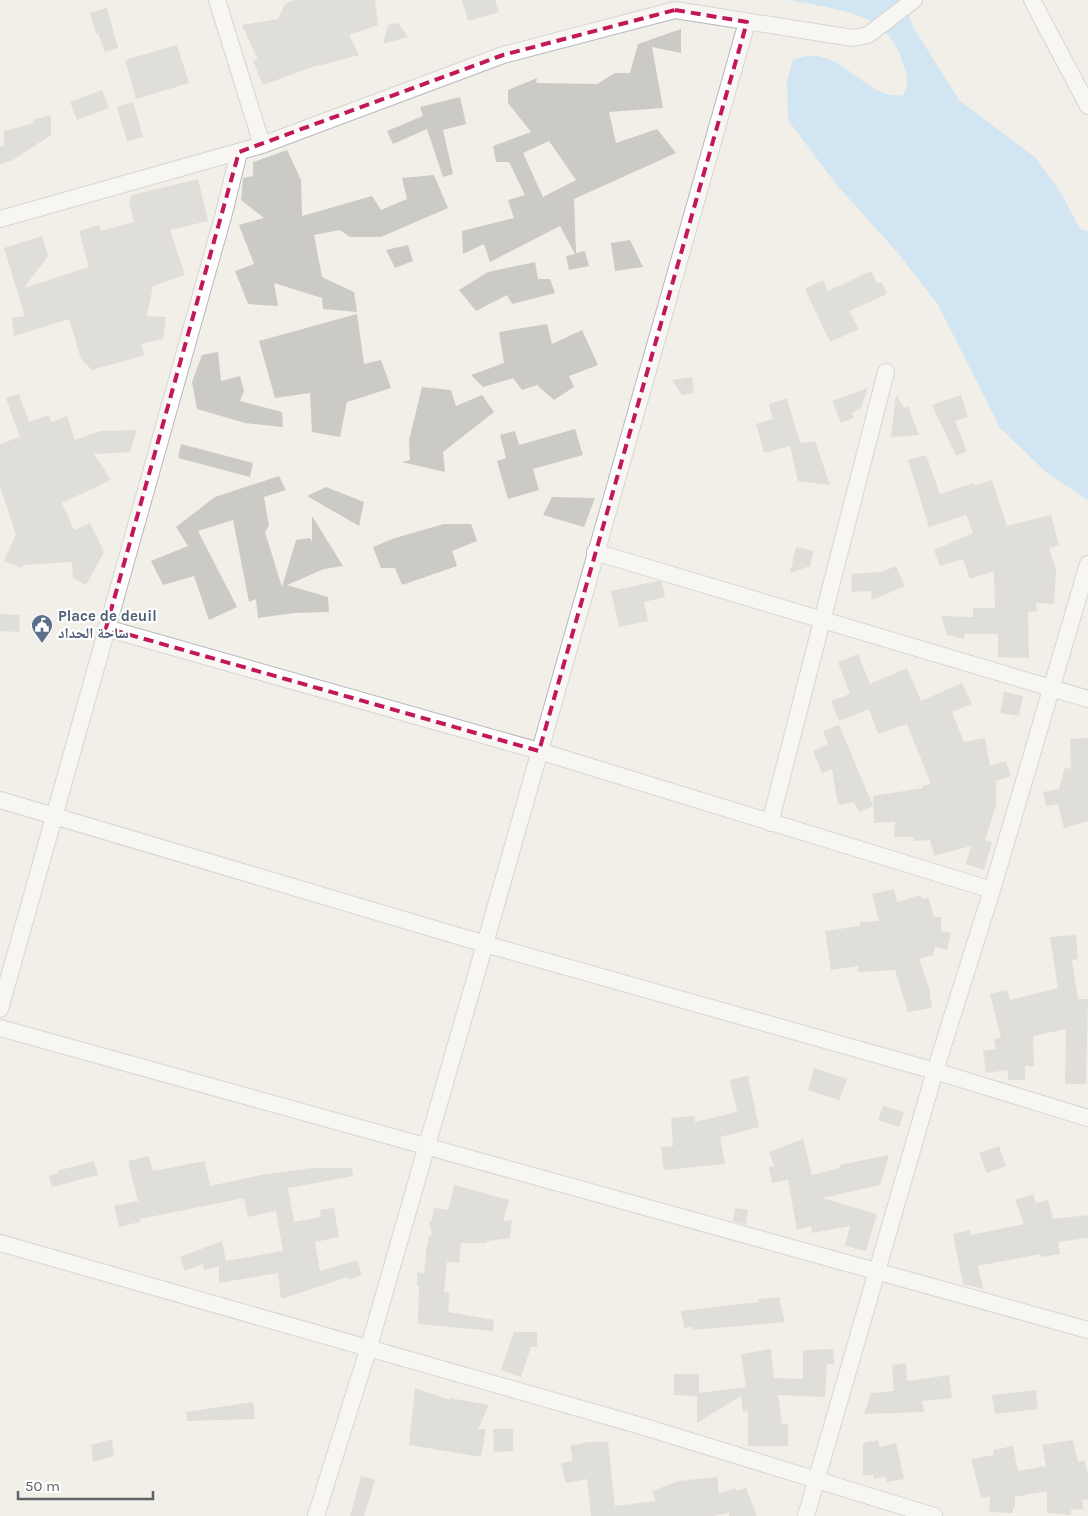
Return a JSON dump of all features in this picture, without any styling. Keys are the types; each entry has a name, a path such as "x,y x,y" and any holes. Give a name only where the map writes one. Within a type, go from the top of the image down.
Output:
{"street":[{"path":"217,0 262,145"},
{"path":"0,219 262,145 502,55 675,10 853,38 868,35 914,0"},
{"path":"1032,0 1088,106"},
{"path":"316,1516 368,1350 427,1146 747,22"},
{"path":"0,1009 224,213 239,152"},
{"path":"770,823 886,372"},
{"path":"595,552 823,618 1088,700"},
{"path":"806,1516 935,1071 992,890 1088,564"},
{"path":"106,628 539,752 992,890"},
{"path":"0,800 485,944 935,1071 1088,1118"},
{"path":"0,1028 1088,1330"},
{"path":"0,1243 368,1350 638,1425 934,1516"}],"highlighted area":[{"path":"675,10 747,22 539,751 106,628 239,152 503,55"}],"water":[{"path":"791,0 904,0 913,27 959,100 1036,158 1062,195 1080,229 1088,231 1088,500 1047,473 1000,428 937,303 897,252 836,184 788,120 787,81 793,60 809,56 824,58 838,64 877,90 889,95 903,95 907,88 907,77 897,48 887,34 874,23 860,16"}],"building":[{"path":"295,0 375,0 378,25 349,35 359,55 318,65 263,85 253,61 258,60 242,25 278,19 285,4"},
{"path":"462,0 495,0 499,12 468,21"},
{"path":"107,8 118,48 105,52 98,33 96,34 90,13"},
{"path":"398,23 408,37 383,44 388,25"},
{"path":"681,29 681,53 652,47 663,108 609,112 616,143 657,129 676,153 574,199 576,253 585,251 589,266 569,270 566,256 575,254 560,226 490,262 484,244 463,254 462,231 514,218 508,200 525,195 509,162 496,162 493,146 531,132 508,103 508,90 537,78 536,83 597,84 615,73 630,73 638,44","holes":["549,141 576,180 543,197 523,153"]},
{"path":"177,45 189,83 136,99 125,60"},
{"path":"102,90 109,108 77,120 70,102"},
{"path":"460,97 466,124 443,130 453,174 443,177 427,129 393,144 387,131 423,116 420,107"},
{"path":"133,102 143,137 127,141 117,107"},
{"path":"51,115 51,135 13,160 0,164 0,147 4,145 4,131 34,123 33,120"},
{"path":"287,150 301,180 302,216 372,196 381,210 407,199 402,178 434,175 448,208 381,237 350,237 340,230 314,235 322,277 354,292 357,312 323,309 322,298 274,283 278,306 248,304 235,271 254,264 239,225 264,218 241,200 243,178 253,176 253,162"},
{"path":"198,179 208,221 170,230 185,275 153,286 147,316 166,317 163,339 141,344 145,355 92,370 81,359 69,319 14,336 12,318 25,316 4,248 42,236 48,256 24,288 89,267 79,231 99,225 101,231 134,222 129,203 132,195"},
{"path":"630,240 643,267 615,271 611,243"},
{"path":"408,245 413,261 395,268 386,250"},
{"path":"535,262 538,279 550,279 555,293 512,304 507,295 476,311 459,290 488,272"},
{"path":"871,271 877,283 882,282 887,294 849,311 859,329 830,342 805,289 823,280 828,291"},
{"path":"357,314 364,364 381,360 391,388 347,402 340,437 312,432 310,393 275,398 259,341"},
{"path":"547,324 552,344 582,330 598,365 569,376 574,387 554,400 537,385 522,390 513,378 483,387 471,375 504,363 499,332"},
{"path":"218,352 221,381 240,376 244,391 240,401 282,412 283,427 245,423 197,409 192,382 202,355"},
{"path":"692,377 694,393 682,395 672,380"},
{"path":"422,387 451,390 456,406 482,395 494,412 443,452 445,472 402,462 410,460 409,440"},
{"path":"868,388 861,408 852,413 854,418 841,423 832,401"},
{"path":"19,394 29,422 49,415 51,422 67,416 75,440 100,431 137,430 130,452 94,454 111,480 62,503 74,530 90,523 104,552 86,585 73,578 72,562 23,565 21,568 4,561 16,534 0,486 0,444 20,437 6,398"},
{"path":"896,394 904,408 908,406 919,435 891,437"},
{"path":"961,395 968,417 955,421 967,451 956,456 932,405"},
{"path":"787,398 800,443 815,441 830,485 798,481 790,446 764,453 756,424 773,419 769,404"},
{"path":"575,429 583,455 533,469 539,490 508,499 497,461 506,458 500,435 515,431 519,445"},
{"path":"181,444 253,463 250,477 178,458"},
{"path":"926,455 940,494 974,483 974,486 992,480 1007,526 1051,515 1059,545 1049,548 1056,570 1054,604 1036,603 1037,611 1028,612 1029,658 998,657 998,635 996,634 965,634 964,639 947,635 941,616 973,617 973,608 995,608 994,571 970,579 963,559 940,566 934,550 973,533 966,515 929,527 908,460"},
{"path":"279,476 286,490 264,497 269,526 265,532 282,587 296,540 310,538 312,542 312,516 343,566 324,569 287,585 328,597 329,612 294,613 258,618 256,599 249,602 233,520 198,531 237,607 209,620 194,576 163,585 151,561 188,546 176,527 215,497"},
{"path":"326,487 364,502 359,526 307,496"},
{"path":"552,497 595,498 584,527 543,515"},
{"path":"444,524 471,524 477,541 452,551 457,566 402,585 395,568 381,568 373,547 395,538"},
{"path":"796,547 814,551 810,566 790,573"},
{"path":"896,566 905,586 872,600 871,591 852,592 851,574 881,572"},
{"path":"657,581 662,582 665,597 644,602 648,621 619,627 611,591"},
{"path":"0,614 20,615 19,632 0,631"},
{"path":"858,654 870,684 907,668 921,701 962,683 972,704 952,712 964,742 985,738 990,766 1006,761 1011,776 996,781 996,805 985,840 992,842 984,870 966,864 971,846 934,856 930,840 914,841 914,837 894,837 895,822 874,823 873,796 923,788 922,786 931,784 907,724 878,734 869,709 839,721 831,701 850,694 838,662"},
{"path":"1004,692 1023,696 1019,716 1000,713"},
{"path":"839,725 873,806 859,812 854,802 838,805 832,769 822,773 813,751 828,744 823,731"},
{"path":"1088,738 1088,821 1064,828 1058,804 1046,806 1043,792 1059,789 1065,767 1071,769 1070,739"},
{"path":"894,889 897,902 920,895 922,899 929,898 934,917 941,917 941,931 951,933 947,950 935,947 933,955 919,959 929,988 932,1008 908,1012 895,970 858,972 858,966 831,970 825,931 860,926 860,922 879,921 872,894"},
{"path":"1076,935 1078,959 1072,960 1078,999 1088,999 1086,1084 1065,1084 1066,1029 1033,1036 1034,1066 1025,1066 1025,1080 1008,1080 1008,1070 986,1073 983,1051 996,1049 994,1039 1001,1038 990,994 1007,990 1010,1000 1058,988 1050,937"},
{"path":"814,1068 847,1079 839,1100 808,1090"},
{"path":"748,1076 759,1127 720,1137 725,1164 664,1170 661,1147 673,1146 671,1118 694,1116 695,1122 737,1112 730,1080"},
{"path":"883,1106 904,1112 899,1127 878,1120"},
{"path":"803,1139 812,1175 840,1168 839,1165 889,1155 880,1185 822,1198 877,1214 866,1251 845,1246 850,1226 812,1233 811,1226 797,1230 788,1180 772,1183 769,1167 774,1166 769,1152"},
{"path":"999,1146 1006,1166 987,1173 979,1153"},
{"path":"149,1156 153,1171 205,1161 210,1186 261,1175 312,1168 352,1168 353,1176 288,1188 294,1222 321,1217 320,1210 334,1208 339,1237 315,1242 320,1271 357,1260 362,1275 349,1280 348,1277 281,1299 278,1273 219,1283 219,1266 204,1270 203,1264 185,1271 180,1257 222,1241 226,1261 283,1251 276,1211 248,1217 244,1198 140,1219 140,1222 119,1227 114,1206 138,1201 128,1161"},
{"path":"94,1161 98,1175 52,1187 49,1176 58,1173 57,1171"},
{"path":"454,1185 509,1200 503,1221 512,1220 510,1238 487,1241 487,1243 461,1243 459,1263 447,1262 444,1292 450,1293 448,1312 494,1320 493,1331 418,1324 419,1286 417,1286 417,1272 424,1273 427,1245 429,1236 432,1235 429,1221 432,1221 434,1208 448,1210"},
{"path":"1033,1194 1036,1203 1048,1200 1053,1219 1088,1215 1088,1238 1058,1242 1060,1254 1041,1257 1040,1254 978,1266 983,1289 963,1284 953,1234 970,1230 971,1235 1024,1224 1015,1200"},
{"path":"735,1208 748,1210 746,1225 733,1221"},
{"path":"779,1297 785,1322 693,1330 692,1327 684,1328 681,1311 759,1302 758,1299"},
{"path":"514,1332 537,1332 537,1347 531,1347 521,1377 501,1370"},
{"path":"771,1349 774,1378 803,1379 803,1350 833,1349 834,1364 827,1364 825,1397 778,1395 782,1424 788,1424 788,1446 748,1446 748,1411 743,1412 741,1396 697,1423 697,1396 674,1395 674,1374 699,1374 699,1393 746,1387 741,1354"},
{"path":"906,1363 907,1381 949,1375 952,1398 922,1401 924,1412 864,1414 871,1393 894,1391 892,1365"},
{"path":"415,1388 450,1400 450,1398 489,1405 478,1429 486,1429 481,1457 409,1445"},
{"path":"1036,1390 1038,1409 995,1414 992,1395"},
{"path":"253,1402 255,1419 187,1421 186,1412"},
{"path":"493,1429 513,1429 513,1451 494,1452"},
{"path":"112,1439 114,1456 93,1462 91,1445"},
{"path":"878,1440 880,1447 896,1443 904,1479 887,1482 885,1476 874,1479 873,1475 863,1475 863,1443"},
{"path":"1073,1440 1078,1462 1084,1460 1088,1475 1088,1499 1082,1500 1083,1509 1071,1510 1071,1515 1047,1513 1047,1491 1015,1497 1013,1513 989,1512 990,1496 981,1498 971,1459 994,1455 993,1450 1013,1446 1018,1471 1046,1466 1042,1445"},
{"path":"589,1442 608,1442 615,1506 656,1501 652,1491 679,1481 717,1477 719,1494 735,1488 736,1491 746,1488 757,1516 729,1516 729,1513 713,1516 591,1516 587,1479 566,1483 561,1463 573,1461 570,1446"},
{"path":"361,1476 375,1480 364,1516 350,1516"}],"place":[{"name":"Place de deuil ساحة الحداد","path":"42,644"}]}
